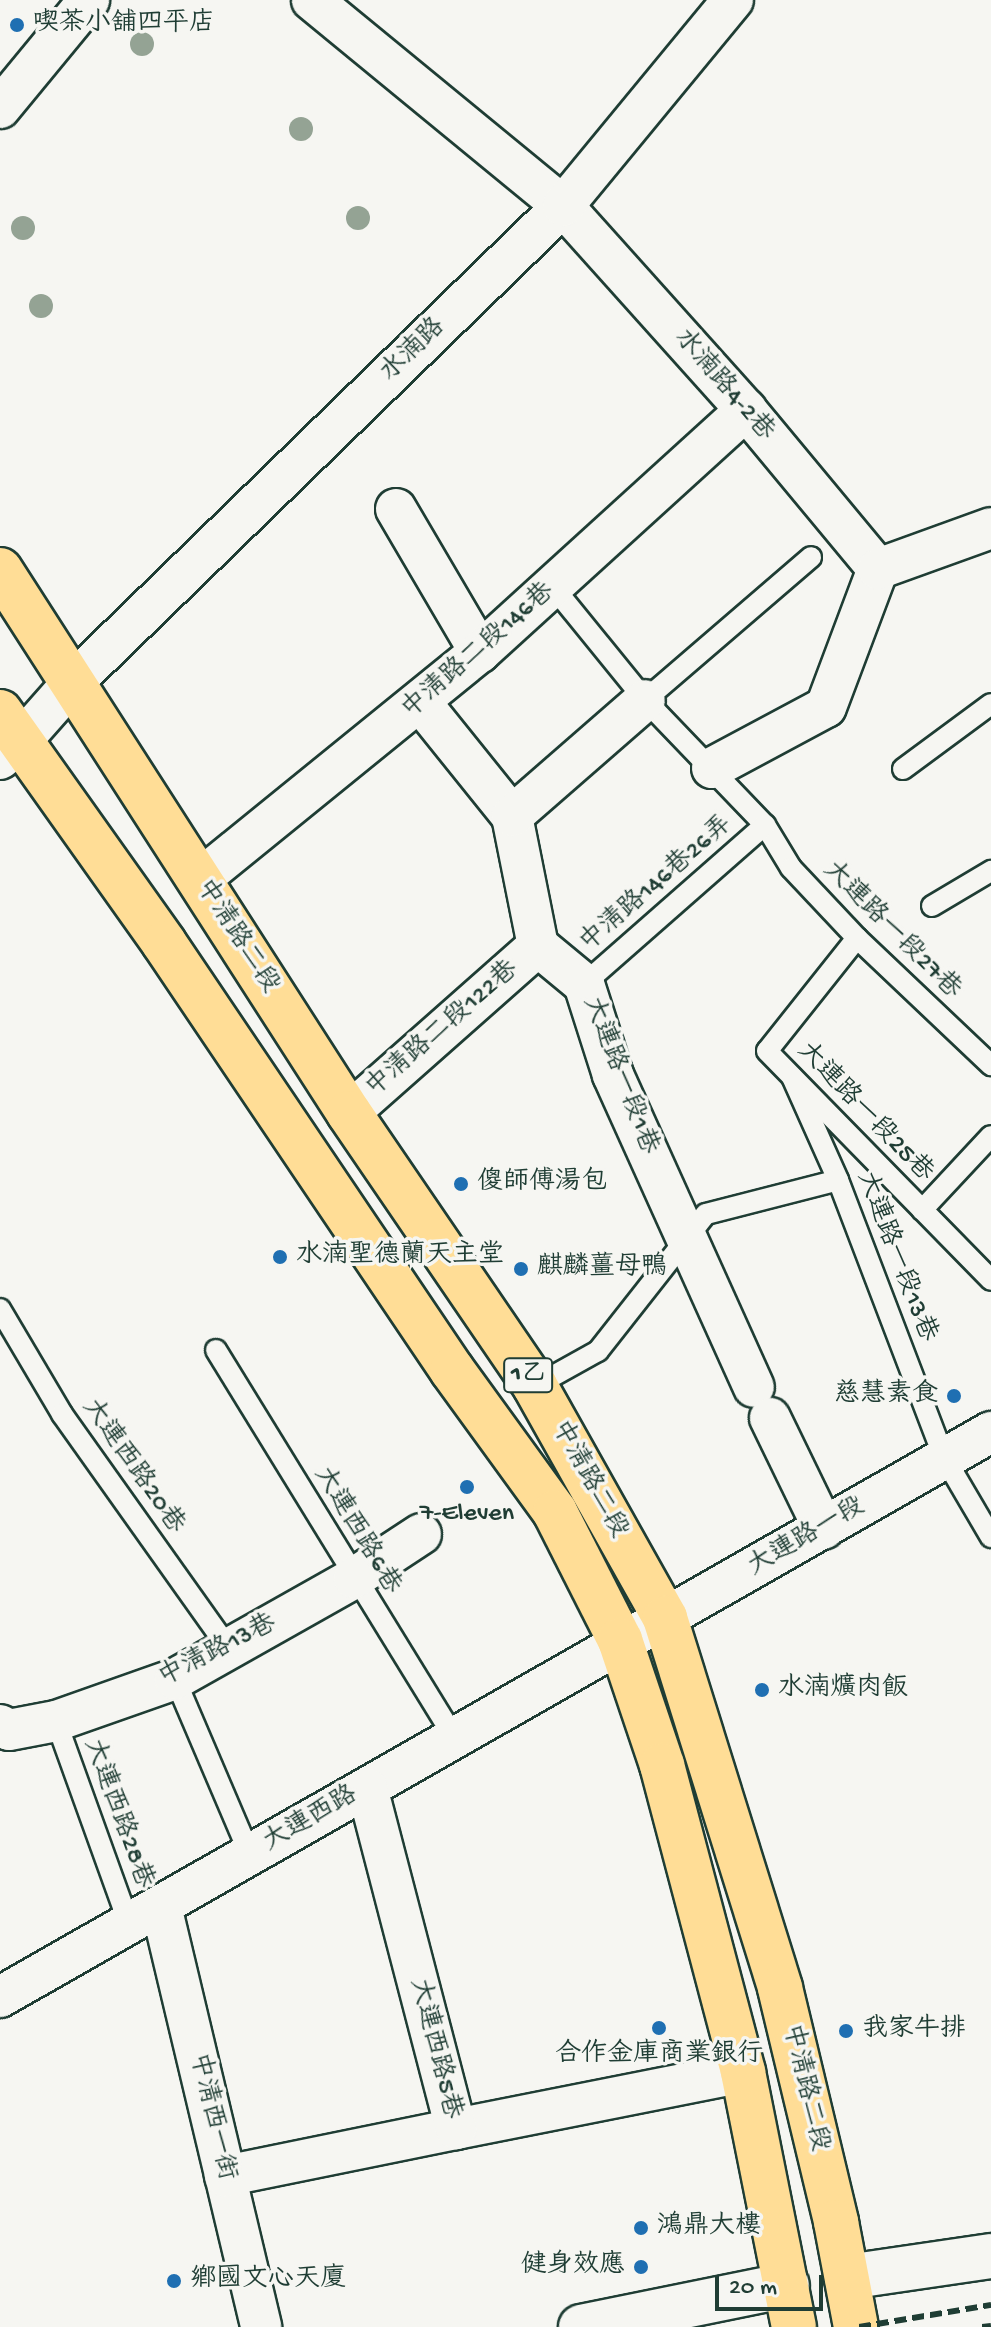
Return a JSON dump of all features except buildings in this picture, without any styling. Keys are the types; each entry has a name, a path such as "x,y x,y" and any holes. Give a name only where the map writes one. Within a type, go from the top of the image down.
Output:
{"main road":[{"name":"中清路二段","path":"0,570 349,1113 535,1386 665,1618 780,1988 856,2327"},
{"name":"中清路二段","path":"7,738 164,943 452,1370 555,1512 620,1640 662,1765 743,2072 790,2306"},
{"path":"581,2327 790,2306 847,2277 991,2256"}],"street":[{"path":"0,108 89,0"},
{"name":"水湳路4-2巷","path":"312,0 563,206 746,410 878,569"},
{"name":"水湳路","path":"7,738 74,681 563,206 733,0"},
{"name":"中清路二段146巷","path":"199,880 421,703 554,588 746,410"},
{"path":"396,509 480,652"},
{"path":"712,768 826,707 878,569 991,528"},
{"path":"512,816 645,700"},
{"path":"421,703 512,816 538,946"},
{"name":"大連路一段1巷","path":"538,946 584,984 613,1075 762,1403 824,1529"},
{"name":"中清路二段122巷","path":"349,1113 538,946"},
{"name":"大連路一段","path":"620,1640 824,1529 991,1432"},
{"name":"中清路13巷","path":"0,1725 9,1730 56,1721 175,1679 354,1578 421,1534"},
{"name":"大連西路","path":"0,1997 455,1738 620,1640"},
{"name":"大連西路5巷","path":"225,2176 456,2129 367,1788"},
{"name":"中清西一街","path":"145,1915 225,2176 261,2327"},
{"path":"456,2129 743,2072"}],"lane":[{"path":"645,700 811,557"},
{"name":"大連路一段27巷","path":"554,588 645,700 765,825 791,868 857,938 991,1065"},
{"path":"903,769 991,704"},
{"name":"中清路146巷26弄","path":"584,984 765,825"},
{"path":"932,906 991,871"},
{"name":"大連路一段25巷","path":"857,938 767,1051 991,1280"},
{"name":"大連路一段13巷","path":"792,1077 838,1180 944,1457 991,1537"},
{"path":"922,1210 991,1136"},
{"path":"535,1386 598,1351 706,1214 838,1180"},
{"name":"大連西路20巷","path":"0,1309 62,1414 229,1649"},
{"name":"大連西路6巷","path":"216,1350 455,1738"},
{"path":"175,1679 250,1855"},
{"name":"大連西路28巷","path":"56,1721 145,1915"}],"railway":[{"path":"859,2327 991,2305"},
{"path":"982,2327 991,2326"}],"place":[{"name":"喫茶小舖四平店","path":"17,25"},
{"name":"傻師傅湯包","path":"461,1184"},
{"name":"水湳聖德蘭天主堂","path":"280,1257"},
{"name":"麒麟薑母鴨","path":"521,1269"},
{"name":"慈慧素食","path":"954,1396"},
{"name":"7-Eleven","path":"467,1487"},
{"name":"水湳爌肉飯","path":"762,1690"},
{"name":"合作金庫商業銀行","path":"659,2028"},
{"name":"我家牛排","path":"846,2031"},
{"name":"鴻鼎大樓","path":"641,2228"},
{"name":"健身效應","path":"641,2267"},
{"name":"鄉國文心天廈","path":"174,2281"}]}
